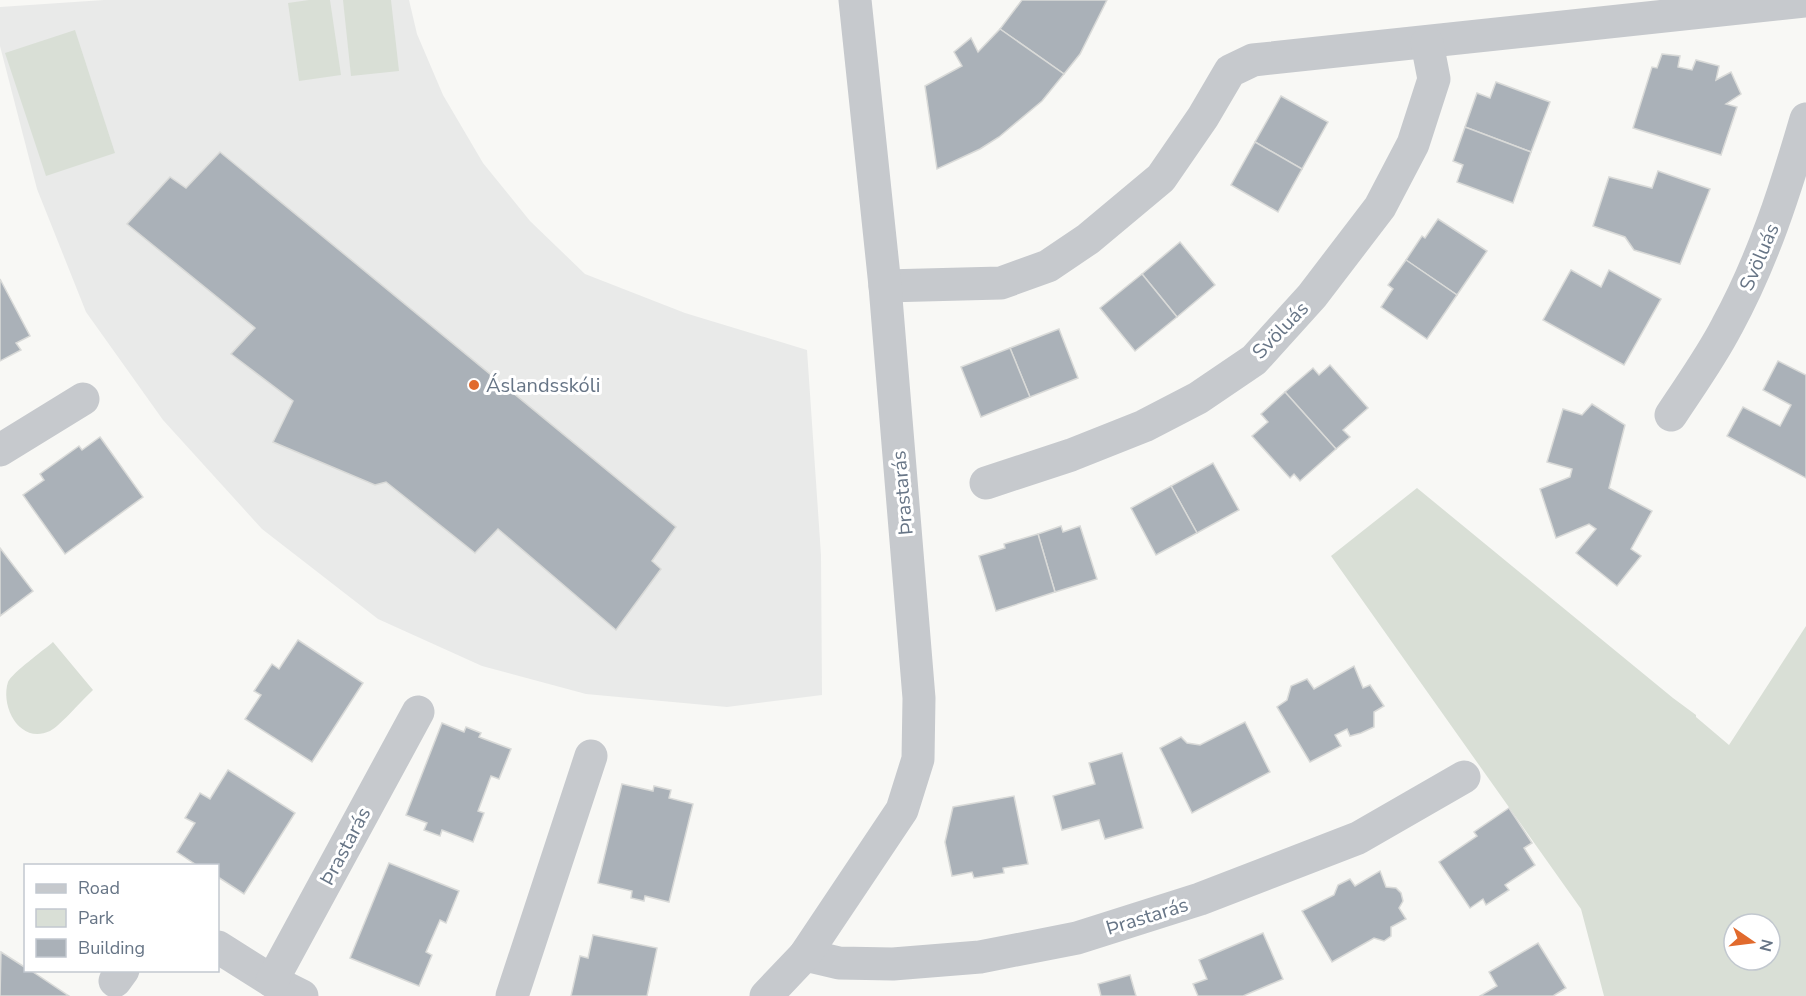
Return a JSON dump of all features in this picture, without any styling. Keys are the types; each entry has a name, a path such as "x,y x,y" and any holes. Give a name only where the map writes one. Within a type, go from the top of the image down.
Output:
{"street":[{"name":"Þrastarás","path":"766,996 805,956 902,810 918,759 920,699 885,286 855,0"},
{"path":"885,286 1001,283 1048,266 1089,239 1161,178 1203,117 1230,71 1253,60 1806,1"},
{"name":"Svöluás","path":"986,483 1071,455 1144,426 1198,398 1254,360 1312,296 1380,207 1413,144 1434,79 1427,42"},
{"name":"Svöluás","path":"1671,415 1727,327 1755,270 1784,196 1806,119"},
{"path":"0,450 83,399"},
{"name":"Þrastarás","path":"272,981 418,712"},
{"path":"512,996 591,756"},
{"name":"Þrastarás","path":"805,956 839,963 893,964 980,957 1077,938 1200,899 1359,838 1464,777"},
{"path":"219,948 272,981 302,996"}],"shaded area":[{"name":"Áslandsskóli","path":"104,0 409,0 417,34 443,95 483,163 530,221 585,274 685,313 807,350 821,555 822,695 727,707 586,694 482,666 378,619 262,529 163,420 86,312 37,189 0,46 0,7"}],"green space":[{"path":"330,0 341,75 299,81 288,3"},
{"path":"343,0 391,0 399,71 351,76"},
{"path":"75,30 115,153 46,176 5,53"},
{"path":"1417,488 1696,715 1729,745 1806,626 1806,996 1604,996 1581,909 1331,556"},
{"path":"53,642 93,690 50,731 39,734 30,733 21,728 10,712 6,692 8,682 22,667"}],"building":[{"path":"1022,0 1107,0 1080,54 1064,74 1000,29"},
{"path":"1000,29 1064,74 1042,101 999,137 980,149 937,169 925,86 962,66 954,52 971,38 978,52"},
{"path":"1662,54 1680,56 1678,67 1692,70 1696,60 1719,66 1716,80 1731,72 1741,94 1726,104 1737,107 1721,155 1633,128 1652,67 1657,68"},
{"path":"1496,82 1550,102 1531,152 1465,127 1477,93 1490,98"},
{"path":"1281,96 1328,122 1302,169 1255,142"},
{"path":"1465,127 1531,152 1513,203 1457,182 1463,165 1453,161"},
{"path":"1255,142 1302,169 1278,212 1231,185"},
{"path":"220,152 676,527 652,561 661,569 616,630 498,529 475,553 386,482 375,485 273,442 293,401 231,354 255,328 127,224 170,177 186,188"},
{"path":"1658,171 1710,189 1680,264 1634,250 1625,237 1593,226 1609,177 1652,188"},
{"path":"1438,219 1487,251 1457,295 1406,260 1422,236 1425,238"},
{"path":"1180,242 1215,285 1177,317 1142,274"},
{"path":"1406,260 1457,295 1427,339 1381,307 1393,289 1388,285"},
{"path":"1571,270 1601,287 1609,270 1661,299 1624,365 1543,320"},
{"path":"1142,274 1177,317 1135,351 1100,308"},
{"path":"0,279 30,336 16,343 21,350 0,361"},
{"path":"1059,329 1078,378 1030,397 1010,348"},
{"path":"1010,348 1030,397 981,417 961,367"},
{"path":"1778,361 1806,375 1806,478 1727,436 1743,407 1780,426 1791,405 1763,390"},
{"path":"1330,365 1368,408 1343,430 1350,437 1336,449 1285,392 1313,368 1319,375"},
{"path":"1285,392 1336,449 1300,481 1294,474 1290,478 1252,436 1268,422 1261,414"},
{"path":"1592,404 1625,425 1609,488 1652,511 1631,549 1641,556 1617,586 1576,553 1596,529 1589,524 1556,538 1540,489 1570,477 1572,469 1547,462 1563,409 1582,415"},
{"path":"100,437 143,497 65,554 23,495 44,480 40,474 79,446 82,450"},
{"path":"1213,463 1239,510 1197,533 1171,486"},
{"path":"1171,486 1197,533 1156,555 1131,508"},
{"path":"1061,526 1063,532 1080,526 1097,579 1055,592 1038,534"},
{"path":"1038,534 1055,592 996,611 979,556 1005,548 1004,544"},
{"path":"0,548 33,591 0,616"},
{"path":"298,640 363,683 312,762 245,719 261,695 254,691 272,664 279,669"},
{"path":"1354,666 1363,688 1370,685 1384,706 1374,712 1374,727 1350,736 1347,729 1335,735 1341,746 1310,762 1277,707 1287,700 1291,686 1307,679 1314,689"},
{"path":"1245,722 1270,772 1192,813 1160,748 1181,737 1187,743 1200,745"},
{"path":"442,723 464,732 466,727 481,733 479,737 511,749 499,779 491,776 478,811 484,813 473,842 442,830 440,836 424,830 427,823 406,815"},
{"path":"1122,753 1143,828 1105,839 1099,820 1062,830 1053,796 1095,784 1089,763"},
{"path":"228,770 295,813 244,894 219,878 219,864 195,864 177,852 195,823 185,818 200,793 210,799"},
{"path":"622,784 653,791 654,786 671,790 669,798 693,804 669,902 645,896 644,901 631,898 632,891 598,883"},
{"path":"1014,796 1028,864 1003,868 1004,873 974,878 972,872 952,876 945,842 953,807"},
{"path":"1509,808 1532,843 1524,848 1535,865 1505,885 1509,890 1486,905 1483,899 1470,908 1439,862 1477,836 1474,832"},
{"path":"389,863 459,891 446,923 440,920 426,952 432,955 419,986 350,958"},
{"path":"1380,871 1386,887 1396,888 1401,893 1403,901 1399,908 1406,919 1391,927 1391,936 1384,941 1374,938 1332,962 1302,911 1334,895 1338,885 1350,879 1355,886"},
{"path":"1263,933 1283,979 1243,996 1198,996 1193,984 1207,979 1199,960"},
{"path":"593,935 657,948 647,996 571,996 580,956 588,958"},
{"path":"1538,943 1566,988 1553,996 1480,996 1497,986 1489,972"},
{"path":"1,952 24,967 24,972 33,972 69,996 0,996"},
{"path":"1130,975 1136,996 1101,996 1098,984"}],"place":[{"name":"Áslandsskóli","path":"474,385"}]}
